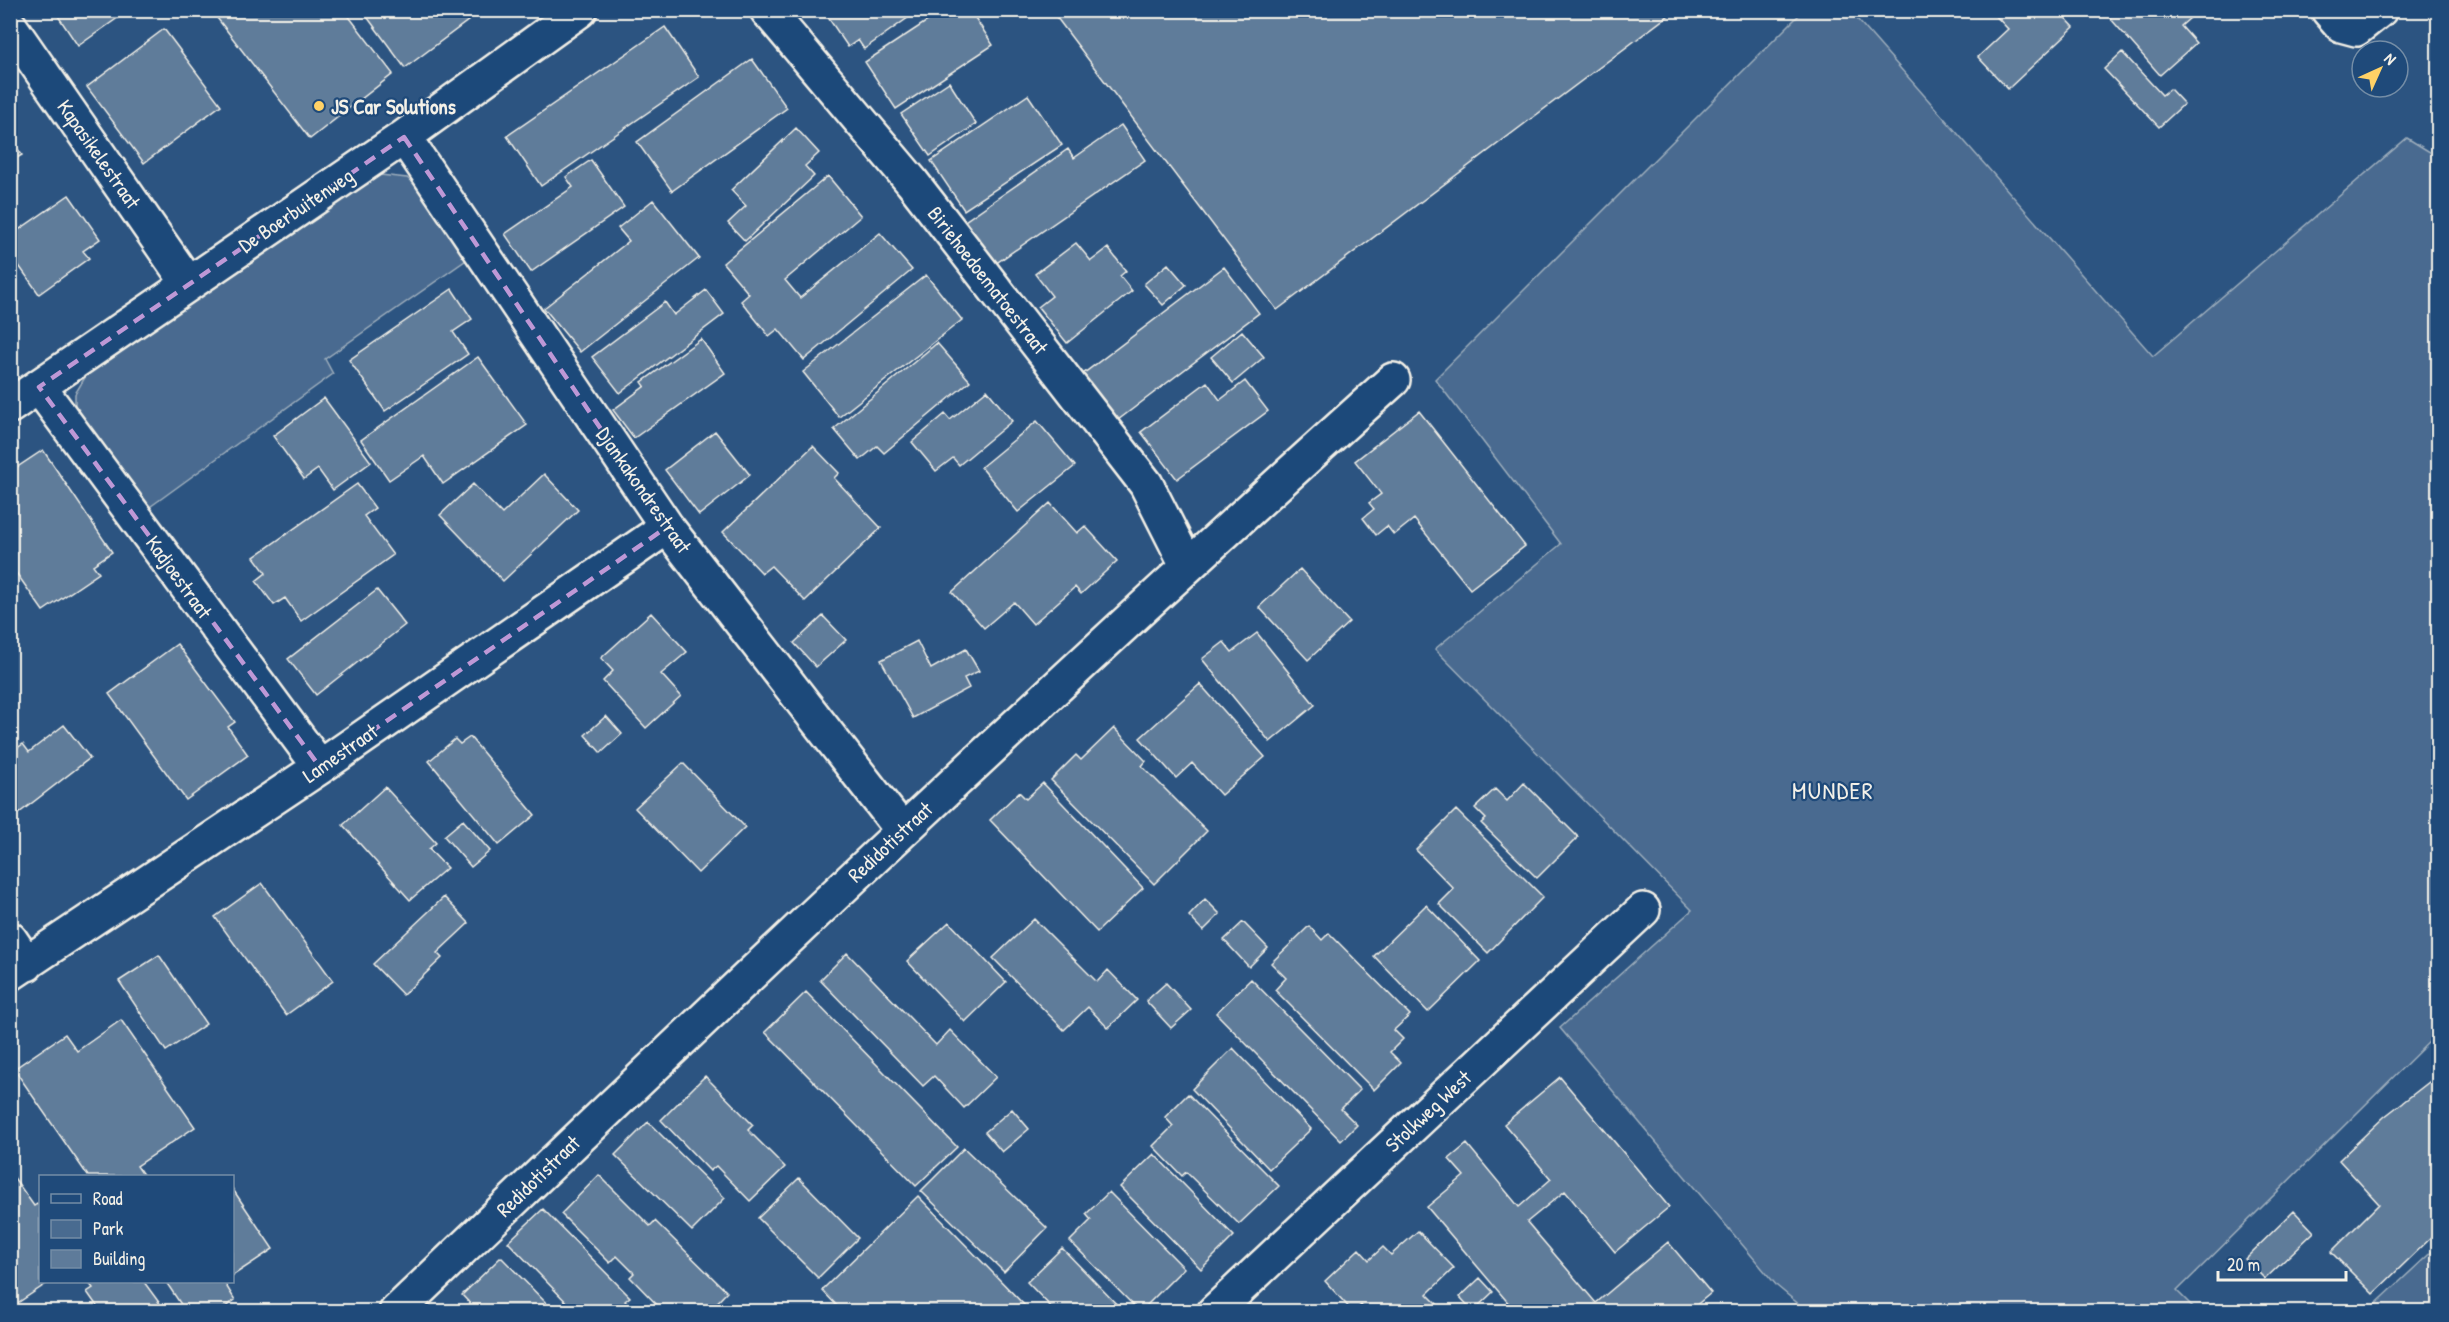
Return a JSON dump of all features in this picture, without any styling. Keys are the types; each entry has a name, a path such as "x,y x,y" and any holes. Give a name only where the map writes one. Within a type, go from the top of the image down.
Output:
{"street":[{"name":"Biriehoedoematoestraat","path":"767,10 912,182 1146,484 1187,565"},
{"path":"2328,10 2341,24 2356,29 2380,10"},
{"name":"De Boerbuitenweg","path":"10,406 404,137 571,13"},
{"name":"Kapasikelestraat","path":"10,26 188,283"},
{"name":"Djankakondrestraat","path":"404,137 667,527 902,830"},
{"name":"Redidotistraat","path":"396,1311 902,830 1187,565 1393,380"},
{"name":"Kadjoestraat","path":"39,387 320,767"},
{"name":"Lamestraat","path":"16,959 320,767 667,527"},
{"name":"Stolkweg West","path":"1214,1311 1642,910"}],"highlighted area":[{"path":"404,137 667,527 320,767 39,387"}],"green space":[{"path":"1803,11 1850,11 2153,356 2407,138 2438,157 2438,1033 2177,1291 2197,1311 1807,1311 1777,1286 1560,1028 1692,910 1435,649 1561,544 1435,379"},
{"path":"380,175 407,178 423,191 469,258 325,359 333,374 147,509 75,413 75,394 90,369"},
{"path":"2438,1246 2438,1311 2368,1311"}],"building":[{"path":"54,10 129,10 78,46"},
{"name":"JS Car Solutions","path":"211,10 344,10 393,74 310,139"},
{"path":"362,10 468,10 473,17 405,68"},
{"path":"823,10 919,10 864,49 858,40 848,47"},
{"path":"944,10 970,10 993,45 896,109 865,62"},
{"path":"1051,10 1666,10 1669,15 1277,310"},
{"path":"1996,10 2058,10 2074,27 2008,89 1978,57 2008,29 1993,13"},
{"path":"2103,10 2199,10 2181,26 2196,43 2160,75"},
{"path":"665,27 699,77 541,186 507,136"},
{"path":"164,29 221,105 144,163 87,87"},
{"path":"2122,52 2162,95 2170,89 2184,104 2159,127 2104,69"},
{"path":"752,59 787,108 672,191 637,142"},
{"path":"949,82 976,124 930,156 901,114"},
{"path":"1028,95 1062,145 964,210 931,161"},
{"path":"1121,125 1145,160 995,264 965,221 1068,149 1074,158"},
{"path":"796,128 819,153 805,166 814,176 745,241 728,223 746,206 731,190"},
{"path":"10,138 22,155 10,162"},
{"path":"591,160 624,207 531,272 505,234 573,187 566,177"},
{"path":"828,176 861,216 785,280 800,298 880,233 912,270 804,360 778,329 769,336 741,301 749,294 723,263"},
{"path":"69,195 100,239 83,251 89,258 39,294 10,253 10,236"},
{"path":"653,200 699,258 580,352 544,308 629,241 618,228"},
{"path":"1076,243 1091,261 1108,248 1126,271 1120,276 1132,291 1067,343 1038,307 1052,296 1035,274"},
{"path":"1168,264 1186,285 1163,305 1144,284"},
{"path":"1224,267 1259,313 1118,420 1083,374"},
{"path":"926,275 962,320 839,417 803,372"},
{"path":"452,289 472,319 453,332 468,354 385,411 349,360"},
{"path":"706,290 724,314 620,393 592,357 665,302 674,315"},
{"path":"1242,331 1264,357 1233,383 1211,357"},
{"path":"701,339 725,373 634,438 613,410 645,386 642,382"},
{"path":"937,343 970,381 884,453 877,446 860,460 834,429"},
{"path":"478,357 527,425 443,484 424,456 389,480 361,440"},
{"path":"1245,381 1268,411 1177,479 1141,432 1207,382 1220,400"},
{"path":"987,390 1012,421 959,465 953,458 936,471 912,442 945,414 950,420"},
{"path":"324,398 371,462 333,490 318,469 304,479 273,436"},
{"path":"1419,411 1525,546 1470,589 1414,519 1394,535 1387,526 1376,535 1363,518 1374,509 1369,503 1381,494 1355,461"},
{"path":"1037,421 1075,466 1018,512 981,467"},
{"path":"715,431 750,475 699,515 665,470"},
{"path":"813,446 839,473 834,478 881,528 805,601 771,566 762,573 723,532"},
{"path":"43,450 112,552 93,565 99,573 43,611 10,564 10,472"},
{"path":"544,474 578,510 503,581 440,515 473,484 502,514"},
{"path":"357,484 375,508 364,516 393,555 301,621 285,598 274,605 256,581 266,573 254,557"},
{"path":"1050,503 1077,533 1085,526 1117,561 1081,594 1075,587 1033,624 1014,602 984,628 952,592"},
{"path":"1300,569 1349,622 1308,660 1259,607"},
{"path":"377,590 405,625 316,695 288,659"},
{"path":"651,613 687,652 661,674 681,696 646,728 603,681 613,671 601,658"},
{"path":"823,616 846,640 816,667 794,643"},
{"path":"1257,633 1315,705 1270,742 1202,659 1224,642 1232,652"},
{"path":"917,641 931,669 966,649 979,671 964,678 969,688 913,718 881,660"},
{"path":"177,644 235,722 228,727 248,755 186,800 109,694"},
{"path":"1200,684 1265,757 1221,795 1192,763 1176,778 1140,738"},
{"path":"606,716 622,734 601,753 585,735"},
{"path":"64,725 90,758 10,820 10,753 23,744 29,752"},
{"path":"1114,728 1146,761 1142,766 1207,831 1154,884 1051,780 1076,755 1081,760"},
{"path":"470,737 535,815 499,845 429,761 455,739 460,744"},
{"path":"683,763 745,827 698,873 635,808"},
{"path":"1043,783 1143,888 1097,932 990,820 1019,792 1026,799"},
{"path":"1524,783 1578,837 1537,878 1481,823 1486,819 1475,808 1495,789 1507,801"},
{"path":"385,787 436,843 429,849 447,868 410,900 343,825"},
{"path":"1456,810 1543,897 1488,953 1439,904 1454,889 1416,850"},
{"path":"463,820 490,851 471,867 444,836"},
{"path":"262,883 333,981 286,1015 215,917"},
{"path":"444,897 469,923 437,953 442,958 403,995 373,964"},
{"path":"1205,899 1220,914 1203,931 1189,916"},
{"path":"1426,905 1480,961 1428,1012 1374,956"},
{"path":"1034,919 1097,982 1108,970 1137,1000 1108,1028 1088,1007 1064,1030 993,958"},
{"path":"949,922 1006,982 965,1022 907,961"},
{"path":"1243,922 1268,948 1249,967 1224,940"},
{"path":"1309,926 1322,940 1329,933 1410,1015 1394,1030 1403,1039 1390,1052 1401,1063 1374,1090 1275,990 1286,978 1271,963"},
{"path":"847,953 936,1045 950,1030 996,1077 964,1108 934,1076 923,1086 820,980"},
{"path":"159,955 206,1024 166,1051 119,981"},
{"path":"1251,979 1360,1090 1341,1109 1357,1125 1341,1141 1216,1013"},
{"path":"1166,983 1191,1010 1171,1028 1146,1001"},
{"path":"806,992 957,1147 916,1186 765,1032"},
{"path":"121,1020 195,1127 137,1166 143,1175 87,1175 14,1069 65,1034 77,1051"},
{"path":"1233,1048 1311,1129 1269,1169 1192,1089"},
{"path":"2438,1075 2438,1231 2373,1294 2331,1252 2379,1204 2339,1160 2384,1117"},
{"path":"705,1076 753,1125 748,1130 785,1167 750,1201 716,1166 710,1171 661,1120"},
{"path":"1560,1077 1669,1207 1615,1252 1565,1191 1527,1222 1596,1303 1668,1242 1711,1293 1688,1312 1516,1312 1427,1207 1464,1176 1449,1159 1467,1144 1519,1207 1551,1179 1504,1124"},
{"path":"1188,1094 1279,1186 1239,1224 1186,1172 1182,1176 1153,1146 1173,1126 1165,1117"},
{"path":"1012,1109 1029,1129 1002,1152 985,1132"},
{"path":"648,1122 725,1198 692,1231 615,1155"},
{"path":"964,1148 1047,1228 1004,1272 921,1191"},
{"path":"1154,1154 1234,1236 1201,1269 1120,1187"},
{"path":"10,1172 34,1206 39,1203 39,1283 48,1283 13,1306 10,1302"},
{"path":"599,1175 650,1226 655,1221 727,1292 708,1312 664,1312 630,1277 634,1273 617,1256 610,1263 561,1214"},
{"path":"799,1178 858,1238 818,1278 758,1218"},
{"path":"234,1191 273,1249 234,1275"},
{"path":"1109,1192 1184,1268 1140,1312 1070,1241 1091,1220 1086,1214"},
{"path":"918,1196 1031,1312 843,1312 822,1290"},
{"path":"543,1209 630,1297 625,1301 636,1312 576,1312 508,1242"},
{"path":"2294,1211 2314,1232 2265,1279 2245,1259"},
{"path":"1418,1231 1454,1268 1427,1294 1442,1309 1439,1312 1367,1312 1361,1305 1353,1312 1325,1281 1359,1249 1369,1260 1383,1247 1391,1255"},
{"path":"1062,1248 1124,1312 1056,1312 1027,1282"},
{"path":"501,1257 555,1312 478,1312 462,1295"},
{"path":"1480,1278 1493,1292 1473,1311 1460,1297"},
{"path":"89,1283 145,1283 166,1312 101,1312 87,1292 93,1288"},
{"path":"167,1283 225,1283 235,1300 218,1312 186,1312"}],"place":[{"name":"JS Car Solutions","path":"319,106"}],"district":[{"name":"MUNDER","path":"1833,790"}]}
